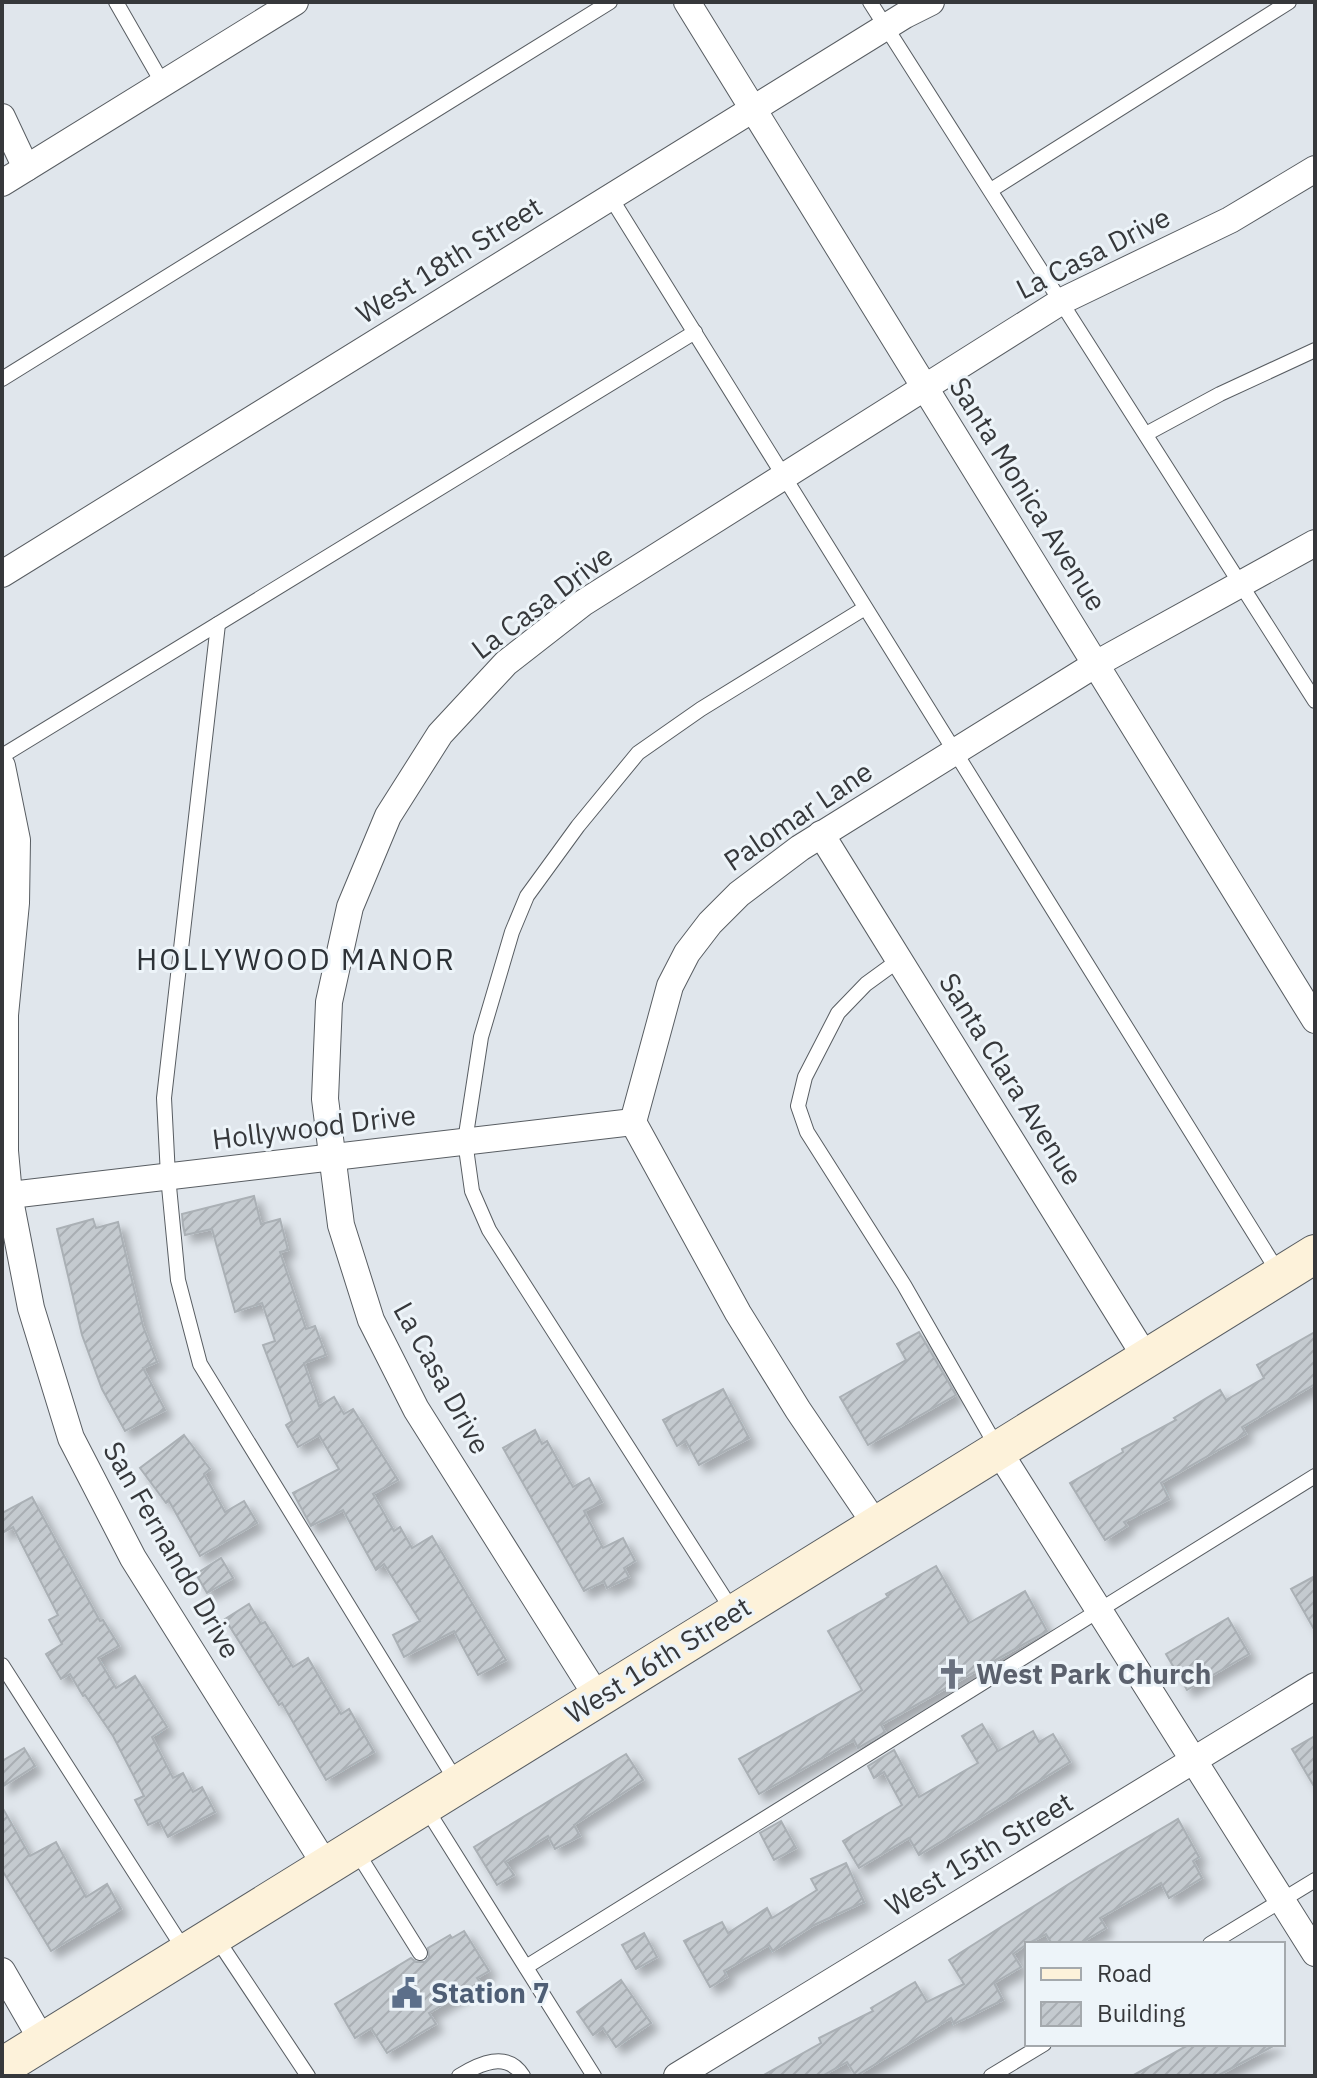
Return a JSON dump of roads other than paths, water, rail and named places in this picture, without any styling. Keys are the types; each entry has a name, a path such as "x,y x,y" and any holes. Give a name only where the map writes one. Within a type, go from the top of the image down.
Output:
{"main road":[{"name":"West 16th Street","path":"2,2067 1315,1254"}],"street":[{"path":"2,183 295,2"},
{"name":"Santa Monica Avenue","path":"687,2 1315,1020"},
{"name":"West 18th Street","path":"2,574 931,2"},
{"path":"2,117 26,168"},
{"name":"La Casa Drive","path":"598,1698 416,1409 371,1320 341,1225 325,1099 329,1002 350,907 388,816 440,734 506,663 583,603 1062,301 1230,220 1315,169"},
{"name":"Palomar Lane","path":"633,1122 670,986 687,953 710,923 739,894 821,834 1096,664 1315,543"},
{"name":"San Fernando Drive","path":"2,766 17,840 16,903 5,1015 6,1195 31,1308 71,1438 133,1558 341,1858"},
{"name":"Santa Clara Avenue","path":"821,834 1146,1358"},
{"path":"633,1122 738,1313 798,1410 876,1525"},
{"name":"Hollywood Drive","path":"6,1195 633,1122"},
{"path":"998,1450 1315,1953"},
{"name":"West 15th Street","path":"677,2076 1315,1686"},
{"path":"2,1971 43,2042"}],"lane":[{"path":"116,2 163,84"},
{"path":"2,379 610,2"},
{"path":"870,2 1315,701"},
{"path":"991,190 1289,2"},
{"path":"611,198 1280,1275"},
{"path":"2,756 695,332"},
{"path":"1146,434 1220,394 1315,350"},
{"path":"735,1613 489,1230 472,1191 465,1141 481,1037 512,932 527,896 578,826 638,753 701,709 865,608"},
{"path":"218,624 164,1098 178,1280 200,1364 458,1784"},
{"path":"899,960 866,984 838,1013 805,1077 798,1106 807,1132 904,1285 998,1450"},
{"path":"526,1967 1315,1476"},
{"path":"2,1665 201,1944 308,2076"},
{"path":"424,1805 594,2076"},
{"path":"341,1858 420,1953"},
{"path":"1213,1942 1315,1880"},
{"path":"991,2076 1041,2046"},
{"path":"459,2076 480,2063 501,2060 518,2069 523,2076"}],"place":[{"name":"West Park Church","path":"952,1674"},
{"name":"Station 7","path":"407,1993"}],"district":[{"name":"HOLLYWOOD MANOR","path":"296,960"}]}
